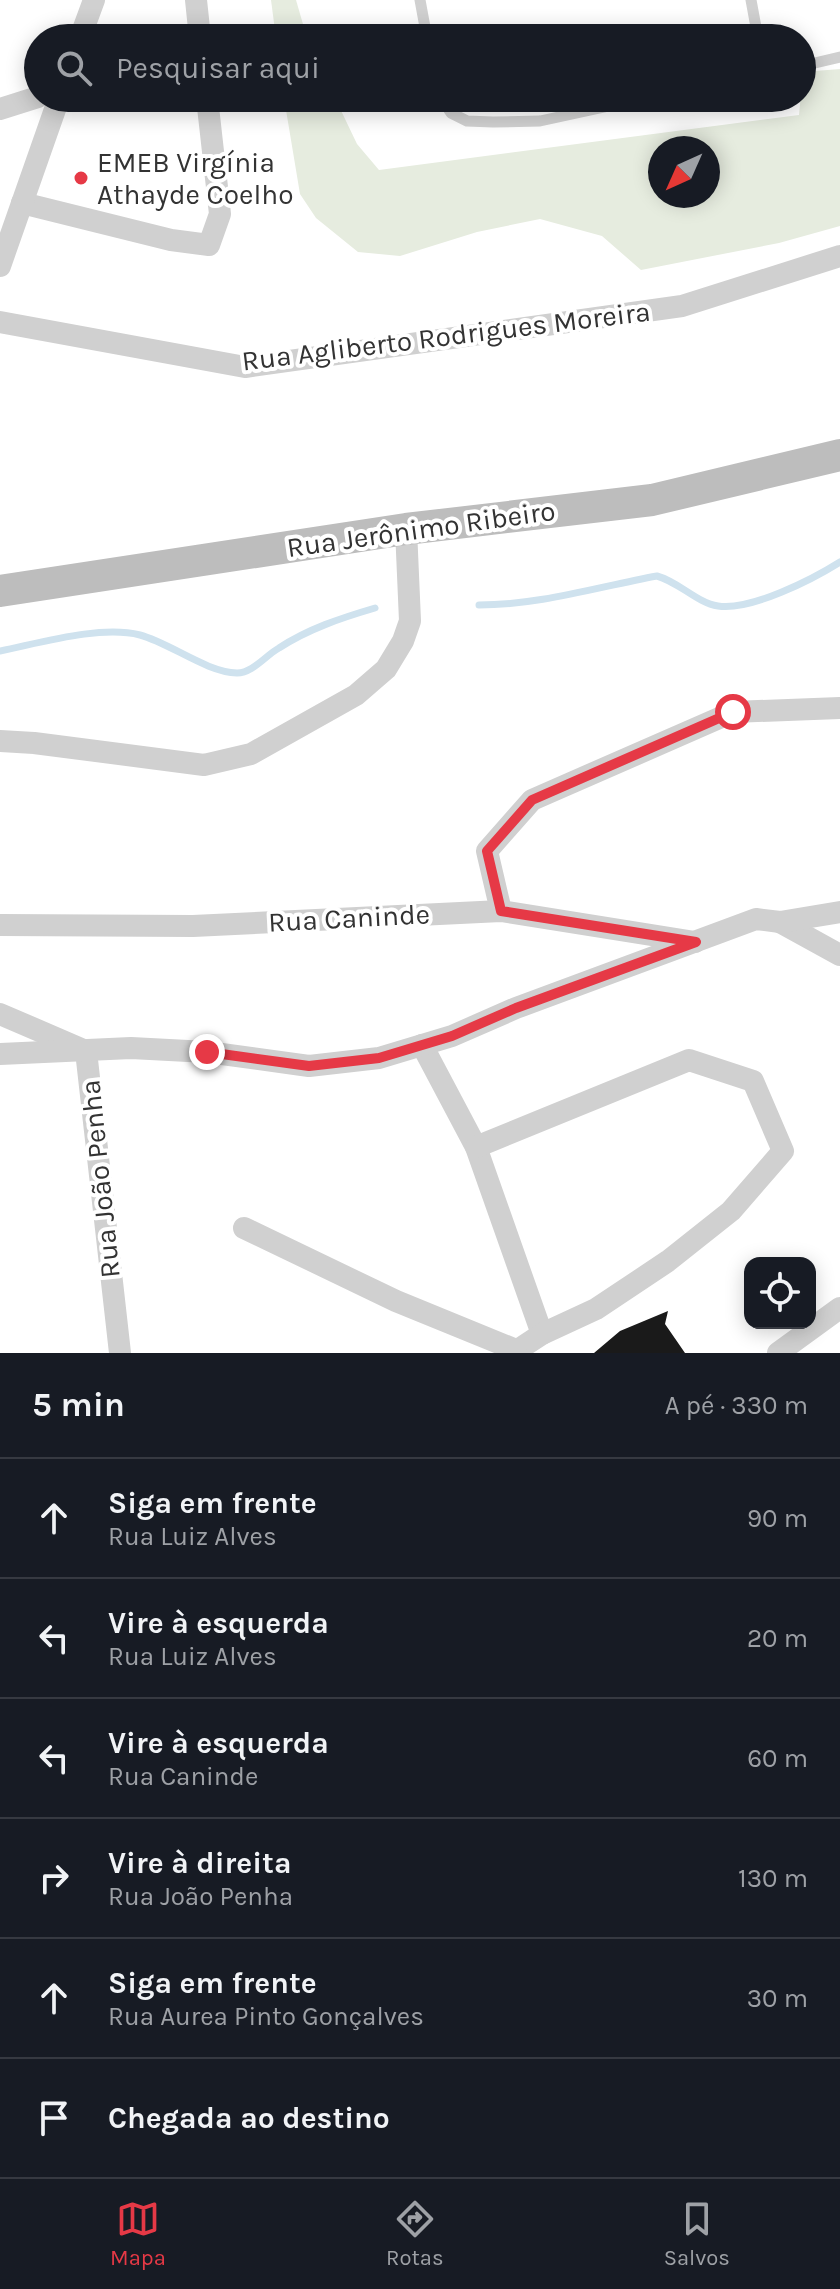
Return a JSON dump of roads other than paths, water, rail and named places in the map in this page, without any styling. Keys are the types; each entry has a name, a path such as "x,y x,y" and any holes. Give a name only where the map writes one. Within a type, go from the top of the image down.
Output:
{"street":[{"path":"85,24 94,0"},
{"path":"196,0 199,24"},
{"path":"0,109 24,101"},
{"path":"0,266 54,112"},
{"path":"22,203 171,240 209,245 220,214 209,112"},
{"name":"Rua Agliberto Rodrigues Moreira","path":"0,322 245,367 682,306 840,256"},
{"name":"Rua Jerônimo Ribeiro","path":"0,591 406,529 652,500 840,455"},
{"path":"0,741 204,765 251,754 356,695 386,669 403,641 410,621 406,529"},
{"path":"501,911 487,851 532,800 733,712 840,708"},
{"name":"Rua Caninde","path":"0,925 193,926 501,911 696,942"},
{"path":"0,1054 131,1048 207,1052 309,1066 379,1058 422,1045 756,919 780,922 840,912"},
{"path":"780,922 840,955"},
{"name":"Rua João Penha","path":"0,1014 86,1051 120,1353"},
{"path":"422,1045 476,1147 542,1334"},
{"path":"244,1228 396,1301 515,1351 542,1334 596,1309 668,1261 731,1211 783,1151 753,1081 689,1060 476,1147"},
{"path":"778,1353 840,1308"}],"lane":[{"path":"420,0 424,24"},
{"path":"751,0 755,24"},
{"path":"816,63 840,57"},
{"path":"450,112 467,121 493,122 540,121 581,112"}],"waterway":[{"path":"479,605 546,599 657,576 710,604 732,606 764,599 840,562"},
{"path":"0,651 70,636 124,632 152,639 213,668 237,673 254,667 301,635 375,608"}],"place":[{"name":"EMEB Virgínia Athayde Coelho","path":"81,178"}]}
